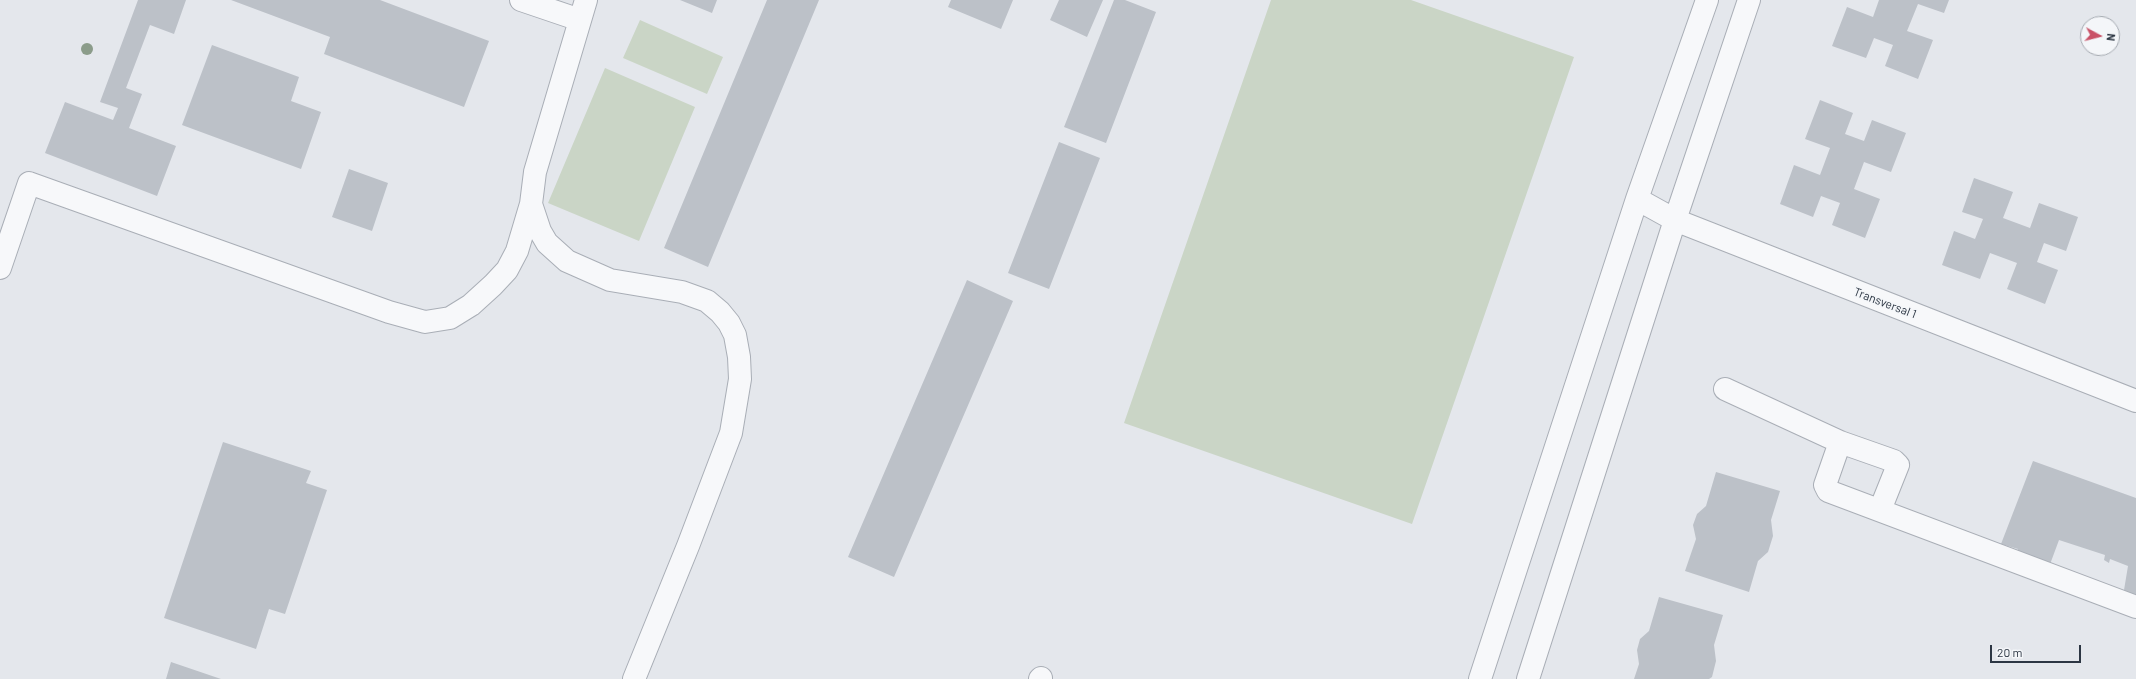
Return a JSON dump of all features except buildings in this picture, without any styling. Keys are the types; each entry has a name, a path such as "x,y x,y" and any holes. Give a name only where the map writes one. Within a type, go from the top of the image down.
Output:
{"street":[{"path":"0,268 29,183 389,312 425,322 450,318 471,305 494,285 506,270 517,251 531,204 535,172 583,10 522,0"},
{"path":"1480,679 1637,200 1707,0"},
{"path":"1528,679 1675,220 1749,0"},
{"name":"Transversal 1","path":"1637,200 1675,220 2136,401"},
{"path":"531,204 540,231 547,243 567,261 610,280 682,292 707,301 720,312 729,323 735,335 740,357 740,379 731,433 688,546 633,677"},
{"path":"1725,389 1840,442 1894,461 1898,465 1880,510"},
{"path":"1840,442 1825,485 1828,491 2136,607"}],"green space":[{"path":"1271,0 1411,0 1574,57 1412,524 1124,423"},
{"path":"640,20 723,57 707,94 623,58"},
{"path":"605,68 695,107 639,241 548,203"}]}
